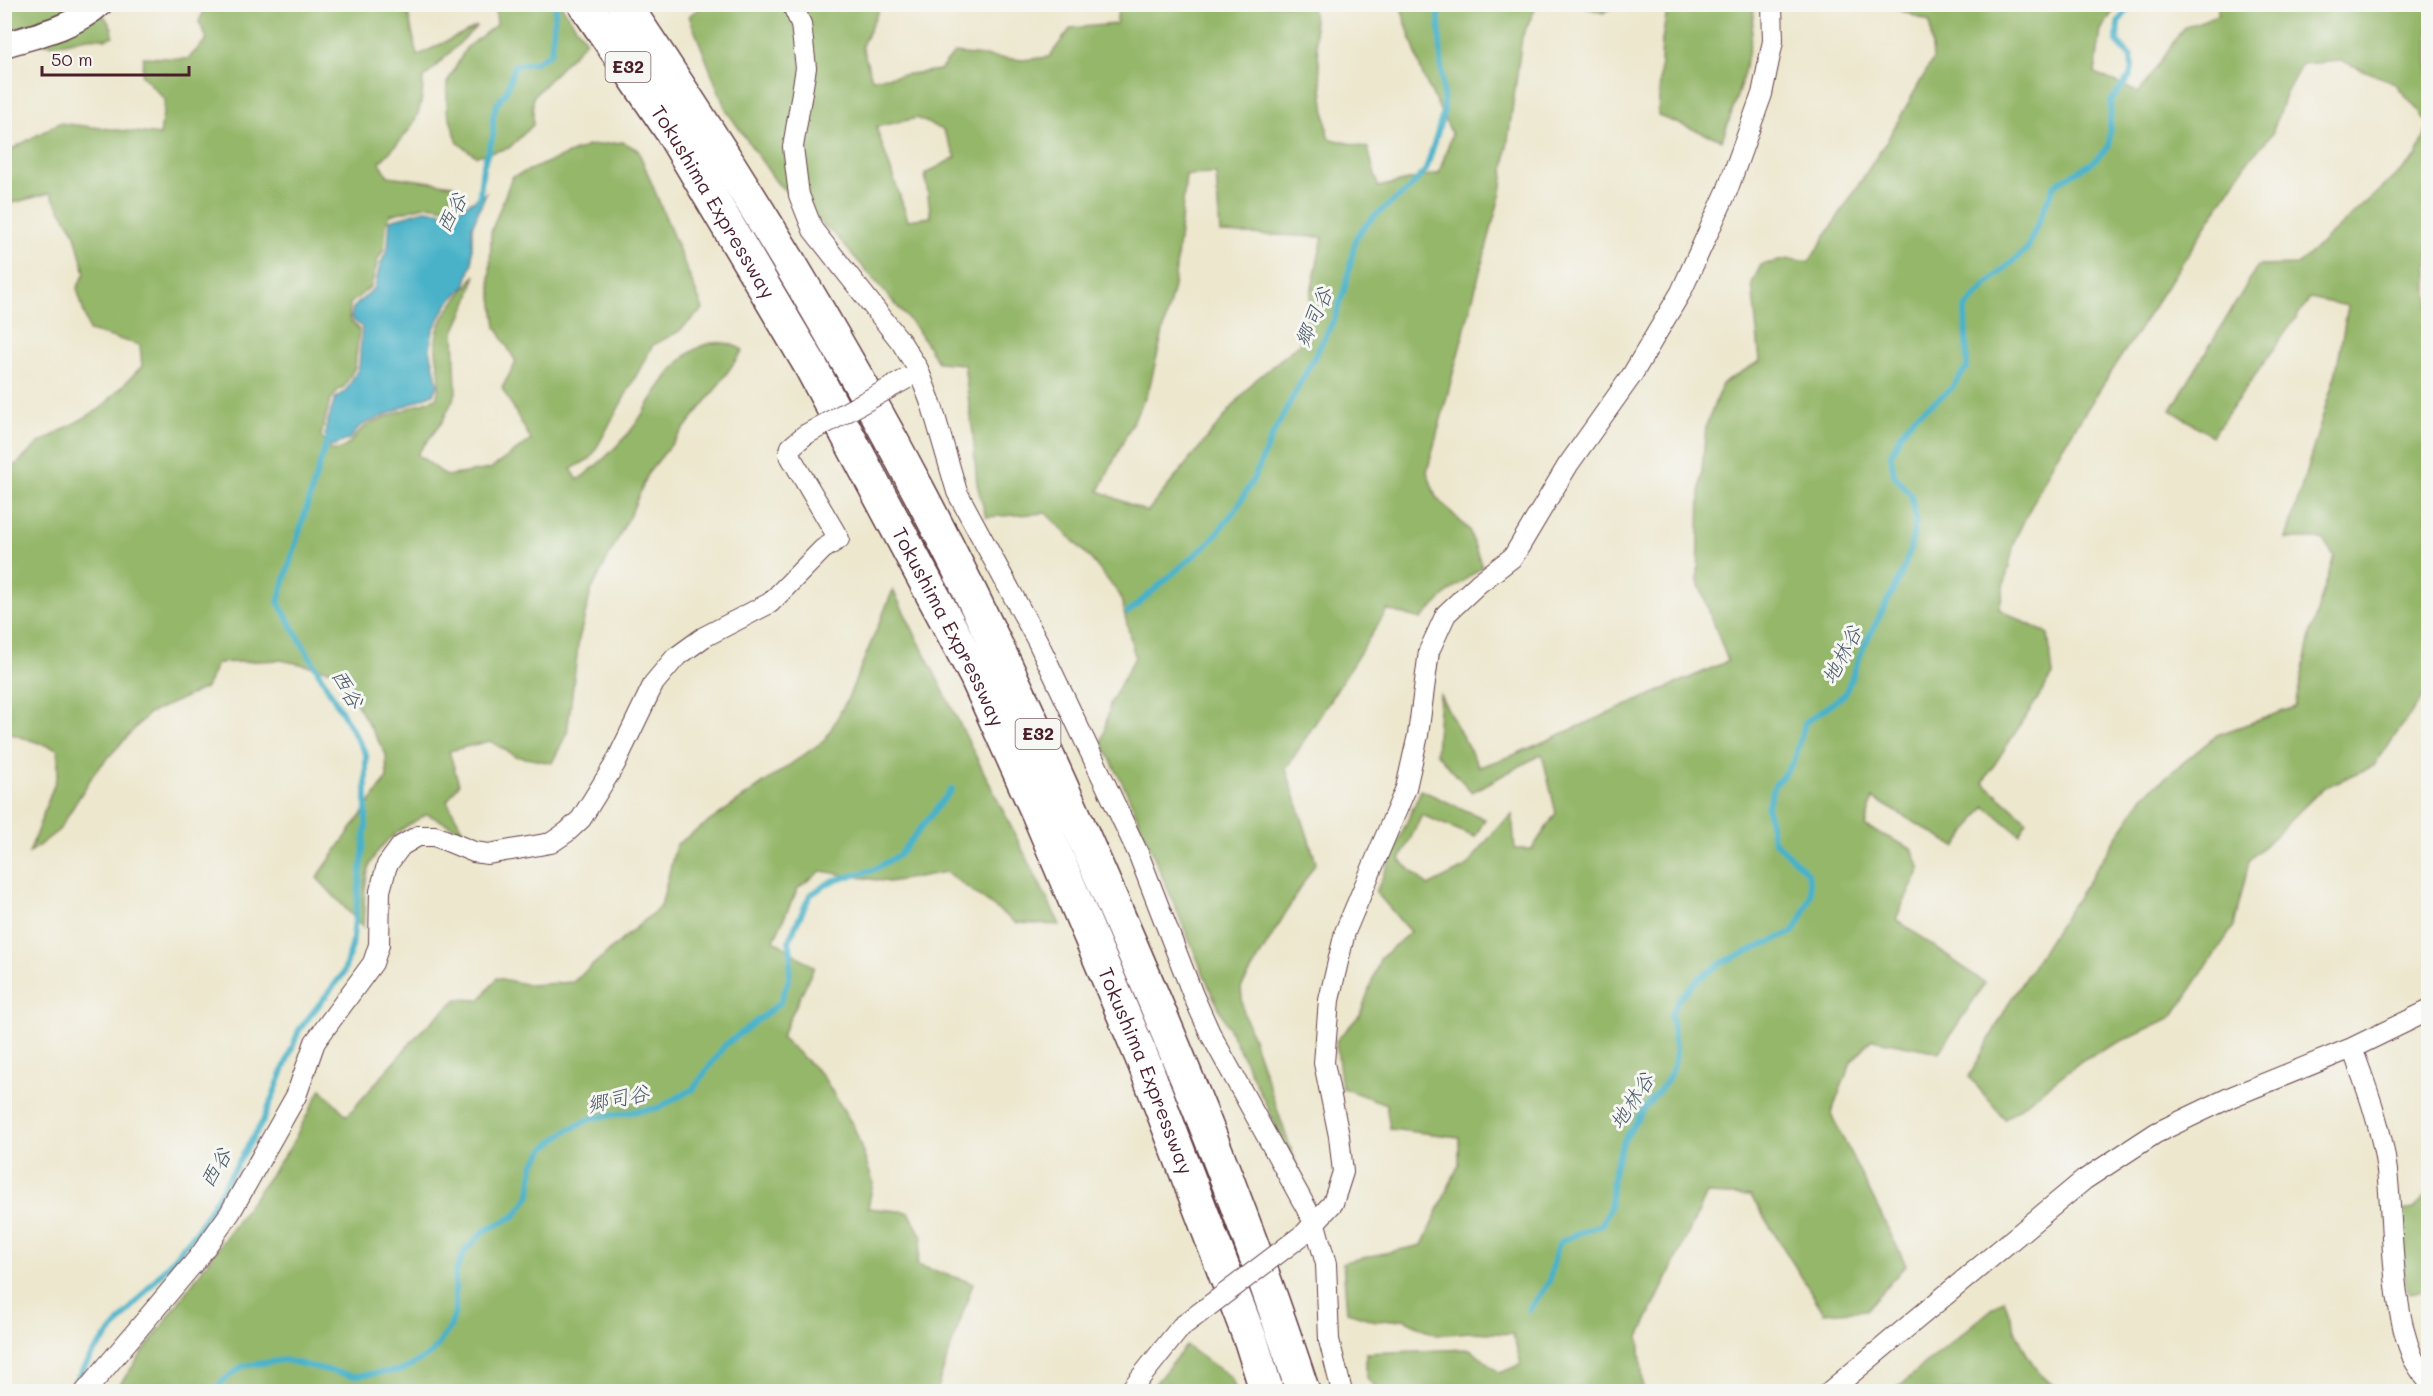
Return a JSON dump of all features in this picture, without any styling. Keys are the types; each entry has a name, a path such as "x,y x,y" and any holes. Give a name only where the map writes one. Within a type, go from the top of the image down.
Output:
{"highway":[{"name":"Tokushima Expressway","path":"585,4 684,122 839,347 918,490 1003,659 1066,796 1182,1062 1280,1322 1303,1392"},
{"name":"Tokushima Expressway","path":"624,4 809,363 976,676 1038,813 1145,1065 1251,1341 1267,1392"}],"street":[{"path":"4,45 59,28 93,11 100,4"},
{"path":"792,4 801,24 806,68 793,147 799,195 813,230 901,342 912,374 932,405 957,492 1038,642 1133,843 1210,1033 1326,1264 1329,1340 1342,1392"},
{"path":"1129,1392 1181,1328 1308,1230 1333,1203 1343,1172 1339,1136 1324,1063 1329,1000 1345,932 1406,788 1418,735 1429,651 1446,614 1479,583 1513,557 1568,465 1632,375 1681,292 1727,191 1762,94 1773,41 1772,4"},
{"path":"85,1392 198,1258 230,1213 296,1096 315,1042 373,963 379,945 380,891 384,873 401,846 418,836 435,836 474,852 488,854 550,843 567,832 581,819 615,764 654,683 675,658 704,637 770,603 822,549 839,539 789,454 791,447 805,435 912,374"},
{"path":"1829,1392 2084,1180 2156,1133 2232,1097 2352,1048 2428,1011"},
{"path":"2352,1048 2371,1098 2387,1169 2396,1276 2404,1326 2414,1359 2428,1381"}],"green space":[{"path":"5,4 76,5 27,26 5,32"},
{"path":"1617,4 1603,13 1580,5"},
{"path":"206,5 404,5 407,7 417,56 477,26 423,79 417,117 406,134 380,162 388,176 453,185 457,196 452,209 428,205 390,215 386,225 384,249 378,259 371,286 350,304 349,319 359,329 355,367 344,387 339,389 330,401 321,435 328,449 344,448 367,426 436,398 440,383 436,351 437,333 445,315 475,275 469,299 454,332 456,393 442,422 417,454 447,476 490,469 531,440 502,388 516,362 496,327 490,281 491,232 512,177 588,146 623,142 638,150 703,309 678,332 653,345 591,458 571,469 578,480 626,436 664,381 691,352 707,344 724,343 743,350 712,394 649,472 632,511 591,591 579,639 567,733 552,763 515,756 490,741 449,751 459,784 447,801 464,832 427,814 386,842 376,854 368,870 363,927 317,878 387,778 386,754 338,672 281,660 217,663 206,688 148,714 94,773 59,830 29,853 58,774 58,749 5,732 5,475 39,443 100,409 142,366 140,345 89,331 77,288 85,273 74,231 50,193 5,205 5,153 59,123 160,135 165,100 142,75 143,57 188,59 207,39 199,22"},
{"path":"495,5 561,5 586,41 533,97 533,125 509,148 476,156 458,143 447,110 447,83 466,48 497,24"},
{"path":"703,5 881,5 862,46 872,79 940,70 954,53 1023,60 1049,57 1071,28 1116,24 1119,5 1312,5 1328,138 1368,148 1378,187 1439,173 1452,134 1423,76 1400,5 1537,5 1522,37 1501,192 1427,472 1436,497 1469,530 1482,567 1450,591 1421,619 1387,610 1286,769 1316,862 1241,988 1243,1010 1298,1170 1213,996 1125,788 1102,743 1110,704 1135,657 1120,595 1090,558 1046,513 986,517 977,484 964,364 938,362 917,329 838,238 777,183 726,110 689,16","holes":["917,118 943,130 956,157 925,174 931,217 908,220 876,127","1216,174 1220,233 1323,237 1300,343 1252,383 1147,512 1099,491 1149,389 1174,286 1186,175"]},
{"path":"1668,5 1754,5 1748,56 1722,140 1658,116 1662,40"},
{"path":"1887,5 2117,5 2101,30 2095,73 2139,93 2183,28 2218,15 2218,5 2428,5 2428,123 2395,83 2342,61 2302,64 2285,95 2272,134 2248,161 2056,457 2015,539 1999,609 2048,634 2053,675 1983,782 2027,821 2019,834 1985,806 1956,847 1873,798 1865,826 1912,849 1920,869 1896,919 1985,983 1939,1052 1872,1039 1851,1062 1831,1114 1906,1265 1866,1310 1824,1313 1751,1196 1707,1194 1639,1337 1643,1386 1641,1391 1380,1391 1366,1378 1366,1353 1470,1349 1500,1373 1521,1364 1513,1334 1470,1332 1436,1335 1404,1319 1376,1321 1347,1312 1343,1262 1422,1245 1459,1164 1459,1137 1390,1129 1386,1104 1342,1088 1336,1041 1360,1015 1380,959 1410,932 1376,892 1421,790 1485,819 1475,837 1422,815 1400,860 1428,886 1466,867 1497,828 1512,815 1515,849 1532,849 1556,813 1542,754 1472,792 1436,753 1440,695 1479,767 1509,757 1728,661 1698,582 1700,491 1706,426 1722,384 1760,361 1752,283 1761,265 1789,259 1809,262 1886,142 1933,59 1930,22"},
{"path":"103,14 112,28 113,36 106,39 97,37 56,44 38,42"},
{"path":"2428,126 2428,693 2425,693 2374,766 2323,788 2249,861 2234,926 2172,1017 2084,1059 2005,1119 1969,1077 2010,1001 2144,795 2217,735 2295,707 2311,632 2334,556 2323,539 2286,539 2336,372 2348,306 2310,298 2212,436 2171,410 2258,266 2297,265 2417,156"},
{"path":"893,590 1060,925 1016,923 946,872 889,882 821,871 798,888 774,940 814,967 781,1037 822,1075 854,1127 873,1182 868,1208 909,1212 922,1237 917,1265 973,1283 936,1391 115,1391 289,1149 321,1089 347,1116 420,1032 457,999 480,1000 497,978 530,985 573,982 661,906 676,845 825,740 848,698"},
{"path":"2428,1193 2428,1289 2410,1293 2406,1289 2401,1246 2402,1211 2414,1209"},
{"path":"2004,1299 2019,1338 2032,1363 2041,1374 2062,1391 1893,1391"},
{"path":"1186,1346 1231,1377 1236,1391 1149,1391"}],"water":[{"path":"486,193 472,227 472,263 465,286 448,303 433,330 430,349 438,385 433,394 360,426 350,439 330,447 325,434 335,399 347,389 359,367 362,327 351,318 353,308 375,287 380,265 388,248 390,220 425,210 453,213"}],"waterway":[{"name":"西谷","path":"479,202 483,167 493,136 493,116 497,104 507,90 515,65 534,63 551,53 556,4"},
{"name":"郷司谷","path":"1128,612 1211,541 1238,506 1254,478 1273,434 1334,320 1346,284 1356,237 1372,218 1408,190 1426,170 1444,111 1438,4"},
{"name":"地林谷","path":"1529,1310 1549,1282 1556,1251 1561,1241 1602,1224 1610,1207 1614,1169 1624,1140 1644,1109 1667,1081 1674,1065 1676,1053 1671,1015 1678,1000 1698,979 1723,962 1793,932 1800,921 1811,894 1808,873 1773,840 1767,807 1775,785 1794,762 1805,723 1845,694 1864,646 1901,575 1910,551 1916,520 1911,495 1894,475 1891,455 1901,433 1915,416 1950,390 1967,367 1965,309 1986,285 2027,249 2054,185 2093,162 2109,146 2111,101 2130,76 2132,68 2131,57 2117,42 2118,23 2131,4"},
{"name":"西谷","path":"69,1392 92,1354 197,1231 263,1121 299,1030 343,974 352,946 366,826 366,754 278,602 327,440 332,433"},
{"name":"郷司谷","path":"221,1392 220,1383 243,1366 284,1360 353,1376 403,1370 432,1353 450,1328 455,1312 455,1274 464,1252 484,1231 515,1216 530,1195 533,1165 545,1148 568,1130 593,1118 658,1108 693,1089 725,1045 780,1003 789,979 791,954 789,940 810,895 832,881 873,870 899,855 952,789"}]}
